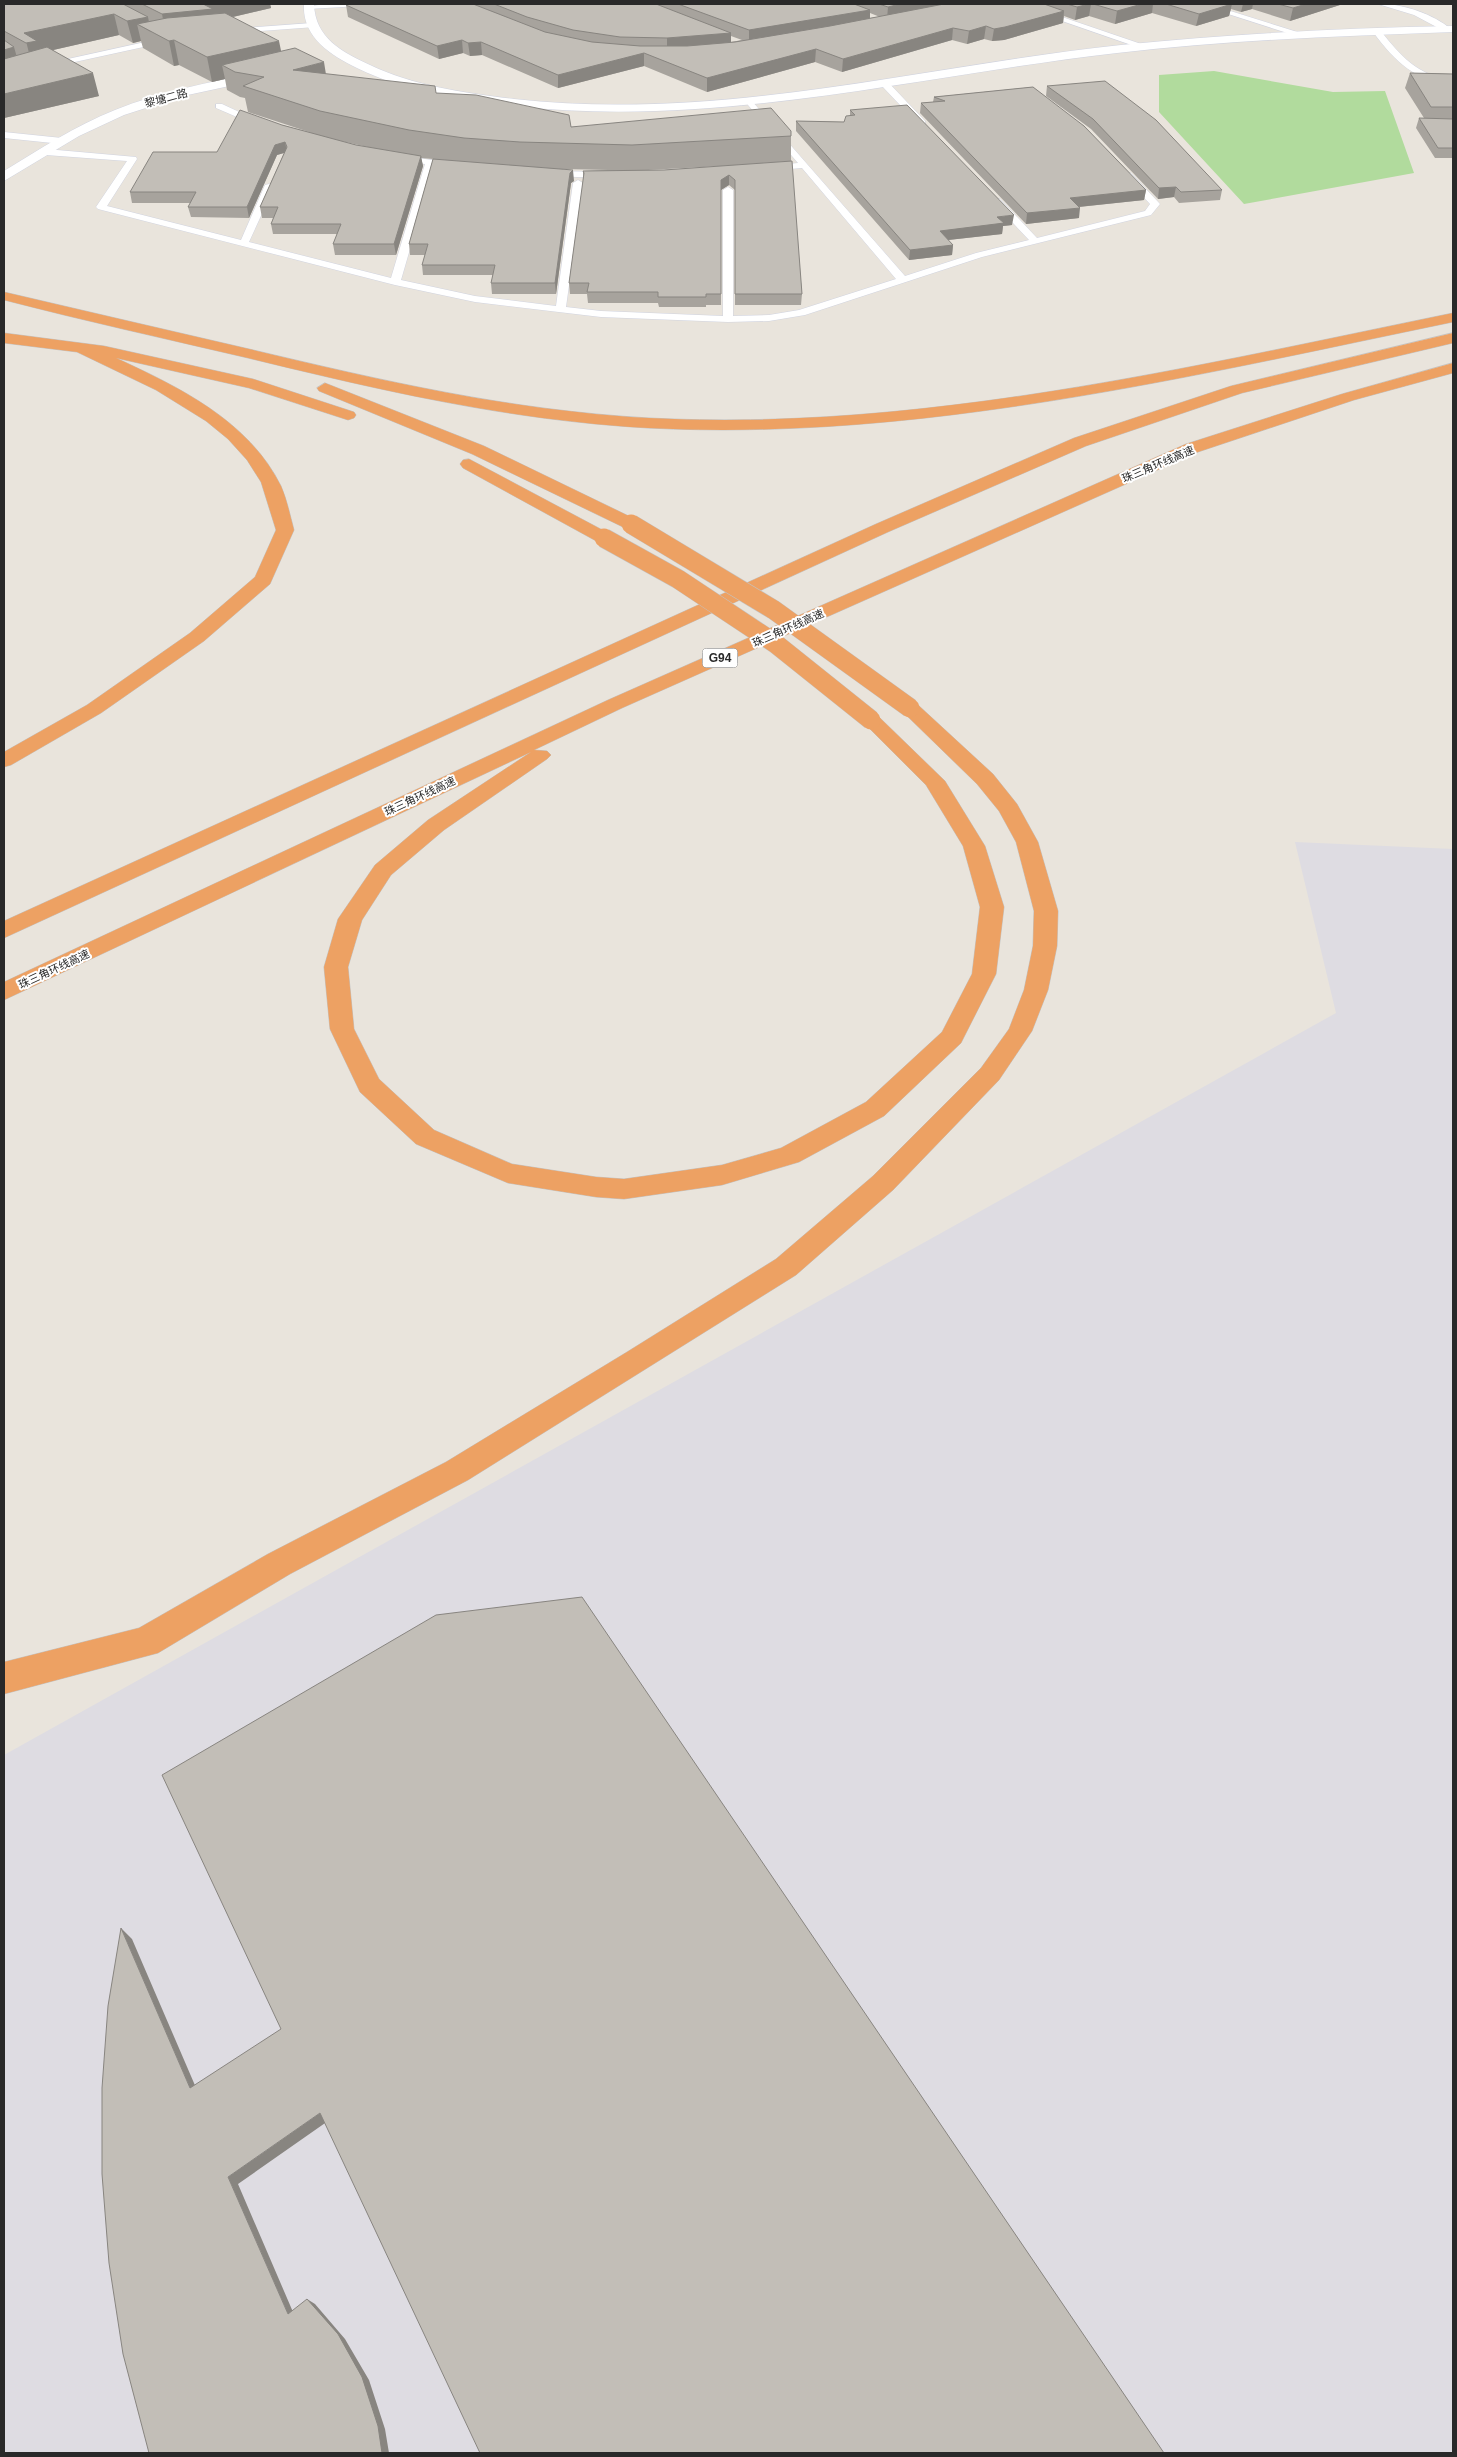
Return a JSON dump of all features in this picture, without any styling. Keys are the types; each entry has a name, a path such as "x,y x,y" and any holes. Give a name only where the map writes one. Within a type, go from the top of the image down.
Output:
{"highway":[{"path":"4,296 449,400 543,414 617,421 707,424 797,423 879,419 1038,398 1208,369 1453,318"},
{"path":"4,1678 146,1642 278,1564 457,1471 638,1361 786,1267 883,1183 990,1074 1020,1031 1036,990 1045,946 1046,911 1027,842 1009,809 985,779 910,708 839,654 776,611 632,524 478,450 335,391 61,309"},
{"path":"4,338 81,348 253,384 383,426 459,459 678,579 776,644 871,720 934,781 974,846 992,907 984,974 952,1037 875,1109 790,1155 722,1175 624,1188 596,1187 508,1173 425,1137 369,1084 342,1030 336,968 350,920 383,870 436,825 615,704"},
{"path":"4,930 882,528 1080,442 1238,389 1453,338"},
{"path":"4,761 94,709 197,637 263,580 285,530 272,484 248,448 210,414 148,379 81,348"},
{"name":"珠三角环线高速","path":"4,992 615,704 1192,448 1348,397 1453,368"}],"street":[{"path":"309,5 312,25 326,44 343,56 392,78 423,88 507,103 577,109 631,110 751,103 830,93 1012,62 1146,46 1303,35 1450,29"},
{"path":"324,61 343,56"},
{"name":"黎塘二路","path":"4,177 62,141 101,120 138,106 276,72"}],"lane":[{"path":"309,5 360,4"},
{"path":"1017,4 1146,46"},
{"path":"1201,4 1303,35"},
{"path":"1382,4 1418,13 1450,29"},
{"path":"221,32 312,25"},
{"path":"149,31 166,40"},
{"path":"1377,32 1410,70 1422,76 1453,84"},
{"path":"4,79 31,70 182,37"},
{"path":"17,62 31,70"},
{"path":"884,83 932,133"},
{"path":"751,103 903,280"},
{"path":"219,106 267,126"},
{"path":"4,134 62,141"},
{"path":"46,152 133,159 101,207 394,282 475,299 560,310 644,317 728,319 769,318 801,313 979,255 1143,215 1152,210 1155,204 1153,200 1120,166"},
{"path":"385,156 467,167"},
{"path":"394,282 430,163"},
{"path":"755,170 804,165"},
{"path":"535,173 617,176"},
{"path":"244,243 275,174"},
{"path":"560,310 578,183"},
{"path":"728,190 728,319"},
{"path":"987,191 1035,241"}],"shaded area":[{"path":"1295,842 1453,849 1453,2453 4,2453 4,1755 1336,1013"}],"green space":[{"path":"1214,71 1333,92 1385,91 1414,173 1244,204 1159,112 1159,75"}],"building":[{"path":"4,4 123,4 148,17 127,21 114,14 24,33 37,41 26,43 4,31"},
{"path":"142,4 203,4 213,9 162,14"},
{"path":"473,4 545,32 592,42 640,46 687,46 735,42 944,4 1044,4 1064,11 994,29 986,26 969,31 953,28 843,59 816,49 707,78 644,53 558,75 481,42 468,43 462,40 437,46 346,5"},
{"path":"494,4 656,4 731,33 667,38 620,37 573,30 527,17"},
{"path":"678,4 854,4 870,10 749,30"},
{"path":"879,4 900,4 888,7"},
{"path":"1067,4 1089,4 1077,7"},
{"path":"1093,4 1142,4 1117,11"},
{"path":"1166,4 1232,4 1199,14"},
{"path":"1278,4 1306,4 1293,8"},
{"path":"225,13 279,41 207,57 174,40 169,41 137,24 167,18"},
{"path":"4,40 14,47 4,50"},
{"path":"47,47 93,73 4,94 4,59"},
{"path":"295,48 324,62 293,70 435,86 436,93 476,95 569,115 571,127 771,108 791,131 791,136 632,145 520,142 464,138 409,130 320,111 243,86 264,77 235,72 222,65"},
{"path":"1410,73 1453,74 1453,107 1431,107"},
{"path":"1105,81 1156,120 1222,190 1181,192 1176,187 1159,188 1093,119 1047,86"},
{"path":"1033,87 1084,126 1146,190 1070,198 1080,208 1027,213 921,103 945,101 934,97"},
{"path":"907,105 1014,215 997,217 1004,223 940,231 953,245 910,250 796,121 844,122 846,116 855,115 850,110"},
{"path":"240,110 282,125 356,145 421,156 394,244 333,244 341,224 271,224 278,207 260,207 287,147 285,142 275,145 247,207 188,207 196,192 130,192 153,152 217,152"},
{"path":"1419,118 1453,119 1453,148 1438,148"},
{"path":"433,159 573,170 570,173 555,283 491,283 495,265 422,265 428,244 409,244"},
{"path":"792,161 802,294 735,294 735,180 729,175 721,180 721,294 706,294 706,297 658,297 658,292 587,292 589,283 569,283 583,171 664,170"},
{"path":"582,1597 1164,2453 480,2453 320,2113 228,2177 288,2314 307,2299 338,2334 362,2377 378,2426 382,2453 149,2453 123,2354 109,2263 102,2174 102,2088 108,2006 121,1928 190,2088 281,2029 162,1775 436,1615"}]}
